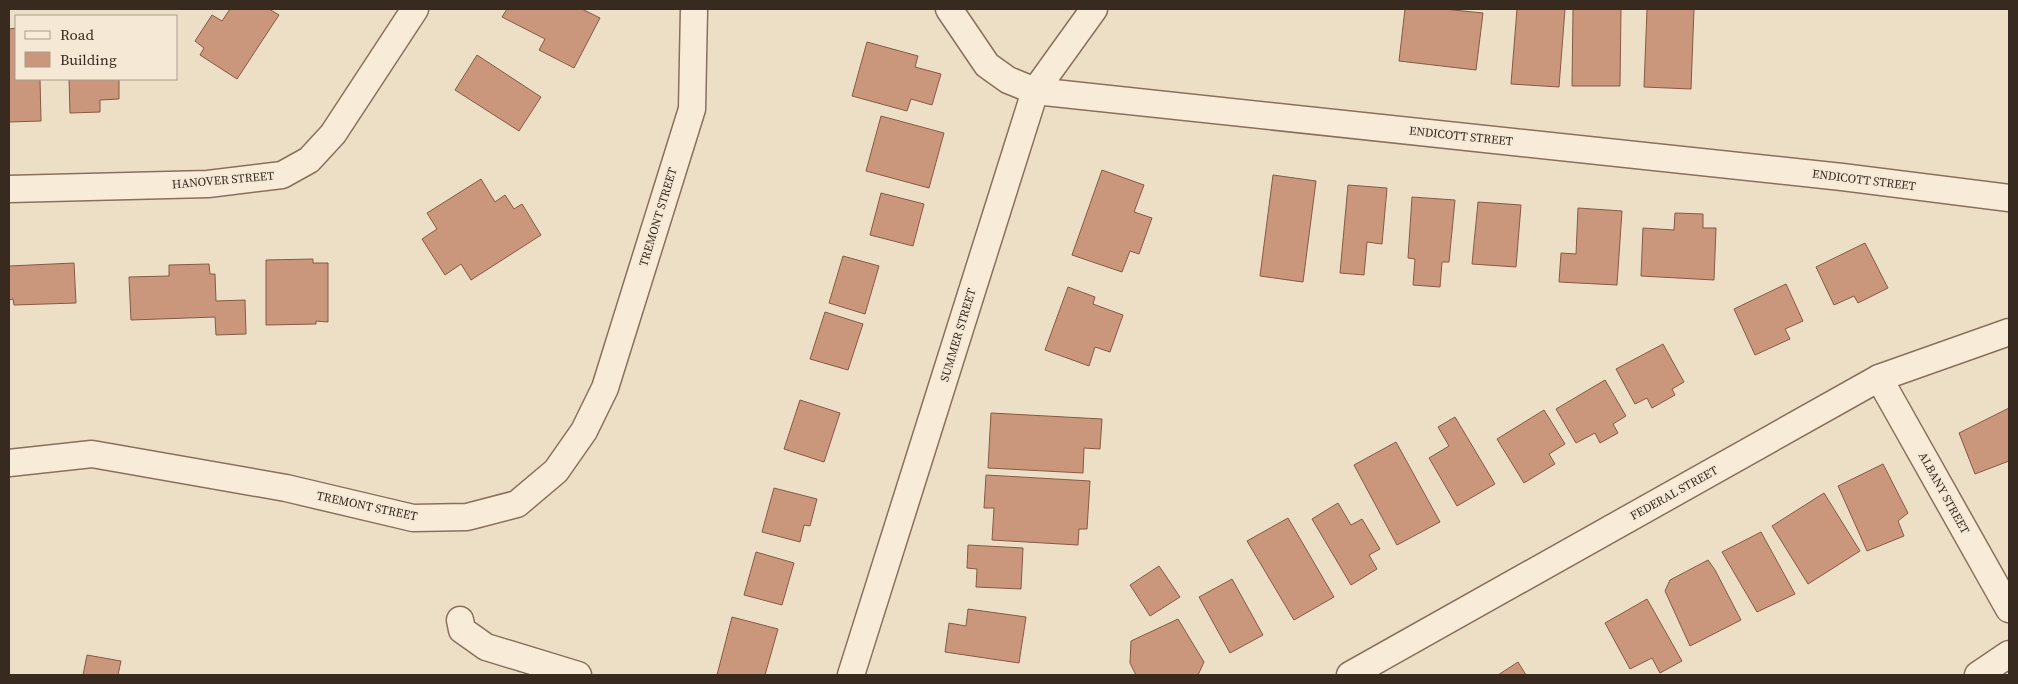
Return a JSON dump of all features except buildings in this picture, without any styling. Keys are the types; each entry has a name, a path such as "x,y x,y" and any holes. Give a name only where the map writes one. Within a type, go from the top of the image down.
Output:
{"street":[{"name":"HANOVER STREET","path":"9,189 208,184 282,175 309,160 333,134 415,9"},
{"name":"TREMONT STREET","path":"9,464 92,454 286,488 413,518 467,518 517,504 556,471 584,431 605,388 692,109 694,9"},
{"name":"ENDICOTT STREET","path":"949,9 986,65 1008,80 1035,91 1842,177 2009,198"},
{"name":"SUMMER STREET","path":"851,675 1035,91 1094,9"},
{"name":"FEDERAL STREET","path":"1350,675 1879,378 2009,332"},
{"name":"ALBANY STREET","path":"1879,378 2009,609"},
{"path":"460,620 462,630 486,647 578,675"},
{"path":"1978,675 2009,654"}]}
